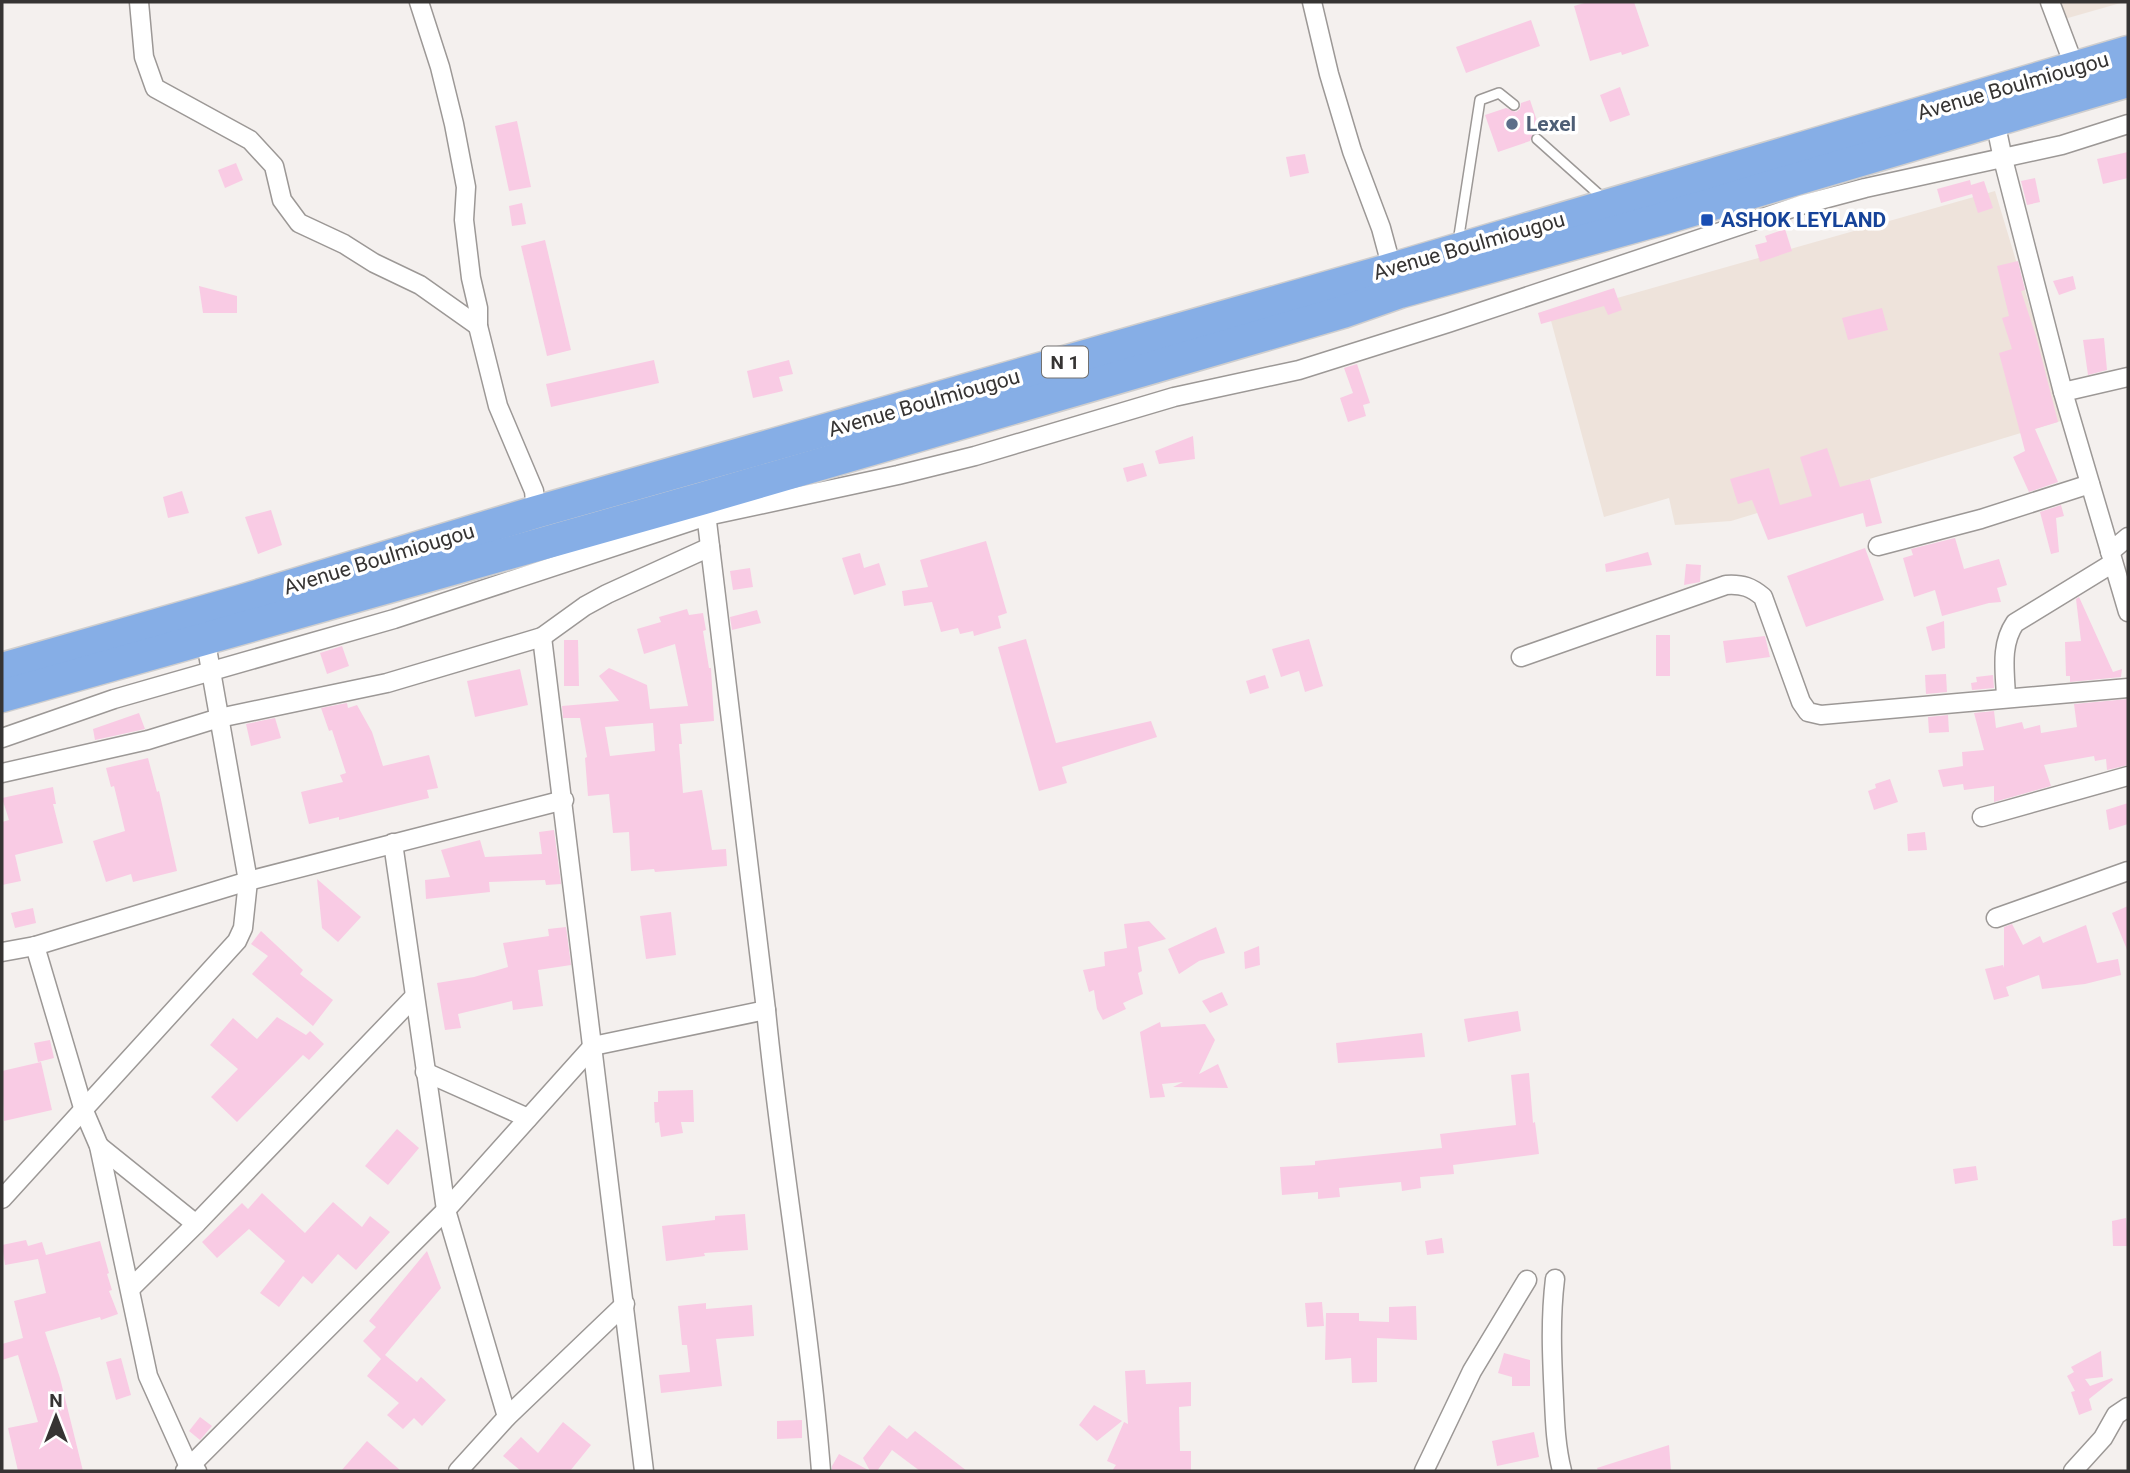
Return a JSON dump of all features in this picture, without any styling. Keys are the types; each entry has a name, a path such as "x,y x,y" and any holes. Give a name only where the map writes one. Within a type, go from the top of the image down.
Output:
{"highway":[{"name":"Avenue Boulmiougou","path":"2,696 205,637 705,507 1343,312 1457,250 2128,52"},
{"name":"Avenue Boulmiougou","path":"2,669 241,601 536,512 1396,281 1662,219 2128,81"}],"street":[{"path":"139,2 144,57 156,88 250,140 274,166 282,200 299,223 420,285 478,326"},
{"path":"419,2 440,67 466,187 464,220 471,278 478,307 478,326 498,406 534,491 536,512"},
{"path":"1312,2 1329,74 1352,151 1381,228 1396,281"},
{"path":"2050,2 2075,68"},
{"path":"1995,121 2063,392 2127,606"},
{"path":"2,738 114,699 394,619 705,507 911,472 975,456 1174,397 1299,370 1801,205 1865,188 2062,145 2128,124"},
{"path":"2063,392 2128,377"},
{"path":"1878,546 1981,519 2090,484"},
{"path":"705,507 774,1088 803,1303 821,1471"},
{"path":"2006,697 2004,649 2007,634 2015,623 2112,557 2128,537"},
{"path":"2,773 148,740 219,718 387,683 542,637 607,594 710,547"},
{"path":"1521,657 1726,585 1739,584 1752,587 1763,597 1801,702 1808,712 1821,715 2128,688"},
{"path":"2,1199 237,940 243,928 248,881 205,637"},
{"path":"542,637 644,1471"},
{"path":"1982,817 2128,776"},
{"path":"2,952 35,946 248,881 564,800"},
{"path":"393,843 446,1210 507,1417"},
{"path":"1996,918 2128,871"},
{"path":"35,946 84,1111 99,1146 148,1376 190,1470 446,1210 593,1045 766,1010"},
{"path":"131,1288 414,997"},
{"path":"425,1072 528,1118"},
{"path":"99,1146 196,1224"},
{"path":"1555,1279 1550,1317 1551,1360 1556,1443 1562,1471"},
{"path":"1424,1471 1472,1371 1527,1280"},
{"path":"458,1471 507,1417 625,1304"},
{"path":"2073,1471 2103,1438 2116,1415 2128,1407"}],"lane":[{"path":"1457,250 1480,100 1499,93 1514,105"},
{"path":"1537,139 1611,205"}],"shaded area":[{"path":"2055,2 2124,2 2061,20"},
{"path":"1995,191 2064,420 1731,521 1675,525 1669,498 1604,517 1550,317"}],"building":[{"path":"1588,2 1634,2 1649,46 1590,61 1574,6"},
{"path":"1531,20 1540,46 1466,73 1456,47"},
{"path":"1620,87 1630,115 1610,122 1600,95"},
{"path":"1530,100 1541,133 1534,133 1530,141 1498,152 1485,115 1506,108 1516,112 1521,103"},
{"path":"517,121 531,187 509,191 495,126"},
{"path":"2128,152 2128,178 2103,184 2097,159"},
{"path":"1305,154 1309,173 1290,177 1286,157"},
{"path":"236,163 243,180 225,188 218,170"},
{"path":"2035,178 2040,202 2027,205 2021,181"},
{"path":"1970,180 1971,185 1984,181 1993,208 1978,213 1972,194 1941,203 1937,189"},
{"path":"522,203 526,224 512,226 509,206"},
{"path":"1785,229 1792,251 1760,262 1755,245 1767,242 1765,236"},
{"path":"545,240 571,350 547,356 521,246"},
{"path":"2018,261 2025,290 2021,291 2036,336 2058,422 2035,429 2058,482 2029,492 2013,457 2025,451 1999,353 2012,349 2002,318 2009,316 1997,266"},
{"path":"2073,276 2076,289 2059,295 2053,281"},
{"path":"199,286 237,296 237,313 203,313"},
{"path":"1614,288 1622,310 1608,315 1604,306 1541,324 1538,313"},
{"path":"1882,308 1888,330 1848,340 1842,318"},
{"path":"2104,338 2107,370 2088,375 2083,340"},
{"path":"654,360 659,383 551,407 546,384"},
{"path":"789,360 793,374 779,377 783,391 753,398 747,371"},
{"path":"1357,364 1370,403 1363,405 1366,416 1348,422 1340,398 1353,393 1344,368"},
{"path":"1193,436 1195,459 1159,464 1155,451"},
{"path":"1827,448 1840,487 1870,479 1882,523 1866,527 1863,513 1768,540 1752,500 1738,504 1730,479 1769,468 1780,505 1812,496 1800,457"},
{"path":"1143,463 1147,476 1127,482 1123,468"},
{"path":"182,491 189,513 168,518 163,497"},
{"path":"2061,505 2064,516 2056,518 2059,552 2051,554 2040,512"},
{"path":"271,510 282,545 258,554 245,517"},
{"path":"1955,538 1964,569 1999,559 2007,585 1997,588 2001,602 1942,616 1935,590 1914,597 1903,558 1913,555 1911,549"},
{"path":"986,541 1007,613 998,616 1001,628 974,636 973,631 960,634 958,628 941,632 932,602 904,606 902,591 928,587 920,560"},
{"path":"1865,548 1884,600 1806,627 1787,576"},
{"path":"1648,552 1652,565 1606,572 1605,564"},
{"path":"860,553 864,568 879,563 886,585 854,595 842,558"},
{"path":"1686,564 1701,565 1700,582 1684,585"},
{"path":"750,568 753,587 733,590 730,571"},
{"path":"2079,597 2113,672 2122,669 2121,677 2070,682 2070,676 2066,676 2065,642 2081,641 2076,599"},
{"path":"687,609 689,615 703,613 706,630 703,631 711,668 714,721 680,724 683,793 702,790 712,850 726,849 727,866 655,872 654,869 631,871 629,832 613,833 609,794 588,796 587,757 580,718 563,718 562,706 619,701 599,676 609,668 647,685 650,709 688,706 675,644 644,654 637,629 661,622 659,617","holes":["653,723 655,751 610,756 605,727"]},
{"path":"757,610 761,623 732,630 730,617"},
{"path":"1944,621 1945,648 1932,651 1926,627"},
{"path":"1656,635 1670,635 1670,676 1656,676"},
{"path":"1765,636 1770,657 1726,663 1723,641"},
{"path":"1026,639 1056,743 1151,721 1157,737 1062,767 1067,783 1039,791 998,647"},
{"path":"1309,639 1323,686 1305,692 1299,671 1281,677 1272,649"},
{"path":"564,640 578,640 579,686 564,686"},
{"path":"342,646 349,666 327,674 320,653"},
{"path":"520,669 528,705 475,717 467,681"},
{"path":"1946,674 1947,692 1926,694 1925,675"},
{"path":"1265,675 1269,688 1250,694 1246,681"},
{"path":"1993,675 1994,688 1972,690 1971,683 1977,682 1976,677"},
{"path":"2128,699 2128,765 2107,770 2106,759 2095,761 2094,756 2044,765 2051,786 1994,802 1994,786 1964,790 1963,784 1943,787 1938,770 1963,766 1962,752 1984,750 1974,713 1994,711 1996,728 2022,722 2024,729 2040,725 2041,733 2077,727 2074,704"},
{"path":"347,703 348,708 357,705 372,732 383,766 429,755 438,788 427,790 429,798 339,820 339,817 309,824 301,792 343,782 340,775 346,773 332,730 329,731 321,708"},
{"path":"139,713 145,729 95,740 93,729"},
{"path":"1948,715 1949,732 1929,733 1928,717"},
{"path":"275,718 281,738 251,746 246,724"},
{"path":"148,758 157,792 159,791 177,871 133,882 131,874 106,882 93,841 125,831 114,786 111,787 106,768"},
{"path":"1890,779 1898,802 1874,810 1868,791 1876,788 1875,784"},
{"path":"53,787 56,804 53,804 63,843 15,855 21,881 2,885 2,822 9,820 2,798"},
{"path":"2128,803 2128,824 2109,830 2106,810"},
{"path":"554,830 561,884 546,885 545,880 489,882 490,892 426,899 425,880 450,877 441,850 480,840 485,857 542,854 539,832"},
{"path":"1925,832 1927,850 1908,851 1907,834"},
{"path":"317,879 361,917 338,942 322,928"},
{"path":"2128,906 2128,952 2112,913"},
{"path":"33,908 36,923 15,928 11,913"},
{"path":"671,912 676,955 646,959 640,916"},
{"path":"1149,921 1166,939 1138,947 1142,971 1138,973 1143,994 1123,1003 1126,1009 1103,1020 1097,1009 1094,990 1089,992 1083,970 1105,966 1104,952 1127,948 1124,924"},
{"path":"2012,924 2023,945 2040,936 2043,943 2086,925 2097,963 2118,959 2121,975 2085,984 2042,989 2039,975 2006,987 2009,996 1994,1000 1985,969 2003,965 2004,968 2004,927"},
{"path":"566,927 571,965 538,970 543,1006 513,1010 512,1001 458,1014 461,1028 445,1030 437,983 474,977 508,967 503,943 549,936 548,929"},
{"path":"1216,927 1225,953 1199,961 1179,974 1168,949"},
{"path":"261,931 303,970 300,974 333,1000 313,1026 252,974 268,956 251,944"},
{"path":"1259,946 1260,965 1245,969 1244,952"},
{"path":"1222,992 1228,1005 1210,1013 1202,1001"},
{"path":"1518,1011 1521,1031 1468,1042 1464,1019"},
{"path":"277,1017 306,1035 310,1031 324,1044 309,1060 303,1055 237,1122 211,1097 238,1069 210,1045 233,1018 257,1039"},
{"path":"1160,1022 1161,1027 1205,1024 1215,1040 1199,1074 1218,1064 1228,1088 1173,1087 1183,1082 1162,1084 1165,1097 1150,1098 1140,1032"},
{"path":"1422,1033 1425,1057 1338,1063 1336,1043"},
{"path":"50,1040 54,1058 38,1062 34,1043"},
{"path":"41,1062 52,1110 4,1121 2,1071"},
{"path":"1529,1073 1533,1123 1535,1122 1539,1154 1453,1165 1454,1174 1420,1177 1421,1188 1402,1191 1401,1182 1339,1188 1340,1197 1318,1199 1318,1192 1282,1195 1280,1167 1442,1148 1440,1134 1516,1125 1511,1075"},
{"path":"693,1090 694,1122 681,1122 683,1133 661,1137 659,1122 655,1123 654,1102 658,1102 658,1091"},
{"path":"397,1129 419,1148 388,1185 365,1166"},
{"path":"1976,1166 1978,1180 1955,1184 1953,1169"},
{"path":"262,1193 305,1233 333,1202 362,1227 370,1216 390,1232 356,1270 338,1254 312,1284 303,1276 279,1307 260,1293 285,1261 249,1229 217,1258 202,1242 242,1203 248,1209"},
{"path":"745,1214 748,1250 704,1253 705,1256 666,1261 662,1226 715,1220 715,1216"},
{"path":"2126,1218 2128,1246 2113,1246 2112,1221"},
{"path":"1442,1238 1444,1253 1427,1255 1425,1241"},
{"path":"26,1240 28,1246 42,1242 46,1255 100,1241 109,1273 107,1274 112,1290 109,1291 118,1314 45,1332 60,1378 83,1471 18,1471 8,1428 38,1422 18,1355 2,1360 2,1344 23,1338 14,1301 46,1293 38,1259 5,1265 2,1245"},
{"path":"427,1251 441,1288 385,1355 417,1382 421,1377 446,1400 422,1426 414,1418 403,1429 387,1415 399,1403 367,1376 381,1359 363,1341 376,1327 369,1321"},
{"path":"1322,1302 1324,1326 1307,1327 1305,1303"},
{"path":"706,1303 706,1309 752,1305 754,1336 716,1339 722,1386 661,1393 659,1375 690,1372 687,1345 682,1345 678,1306"},
{"path":"1416,1306 1417,1340 1377,1338 1377,1382 1352,1383 1351,1358 1325,1360 1326,1313 1359,1313 1359,1321 1389,1322 1389,1307"},
{"path":"2101,1351 2103,1377 2085,1379 2090,1386 2112,1378 2113,1380 2089,1399 2092,1410 2079,1415 2071,1392 2075,1391 2067,1376 2074,1372 2071,1367"},
{"path":"1504,1353 1530,1360 1530,1386 1512,1386 1512,1377 1498,1373"},
{"path":"121,1358 131,1395 116,1400 106,1362"},
{"path":"1145,1370 1146,1384 1191,1382 1191,1406 1179,1407 1180,1451 1191,1451 1191,1471 1112,1471 1116,1465 1107,1461 1124,1422 1128,1424 1125,1371"},
{"path":"1094,1405 1122,1421 1097,1441 1079,1425"},
{"path":"200,1417 212,1426 200,1440 189,1431"},
{"path":"802,1420 802,1438 777,1439 777,1421"},
{"path":"563,1422 591,1445 570,1471 521,1471 503,1456 521,1437 538,1453"},
{"path":"889,1425 907,1439 915,1431 967,1471 920,1471 892,1450 877,1471 870,1471 863,1458"},
{"path":"1534,1432 1539,1457 1497,1466 1492,1441"},
{"path":"367,1441 401,1471 341,1471"},
{"path":"1669,1445 1671,1471 1598,1471 1597,1468"},
{"path":"839,1454 870,1471 832,1471 832,1466"}],"place":[{"name":"Lexel","path":"1512,124"},
{"name":"ASHOK LEYLAND","path":"1707,220"}]}
